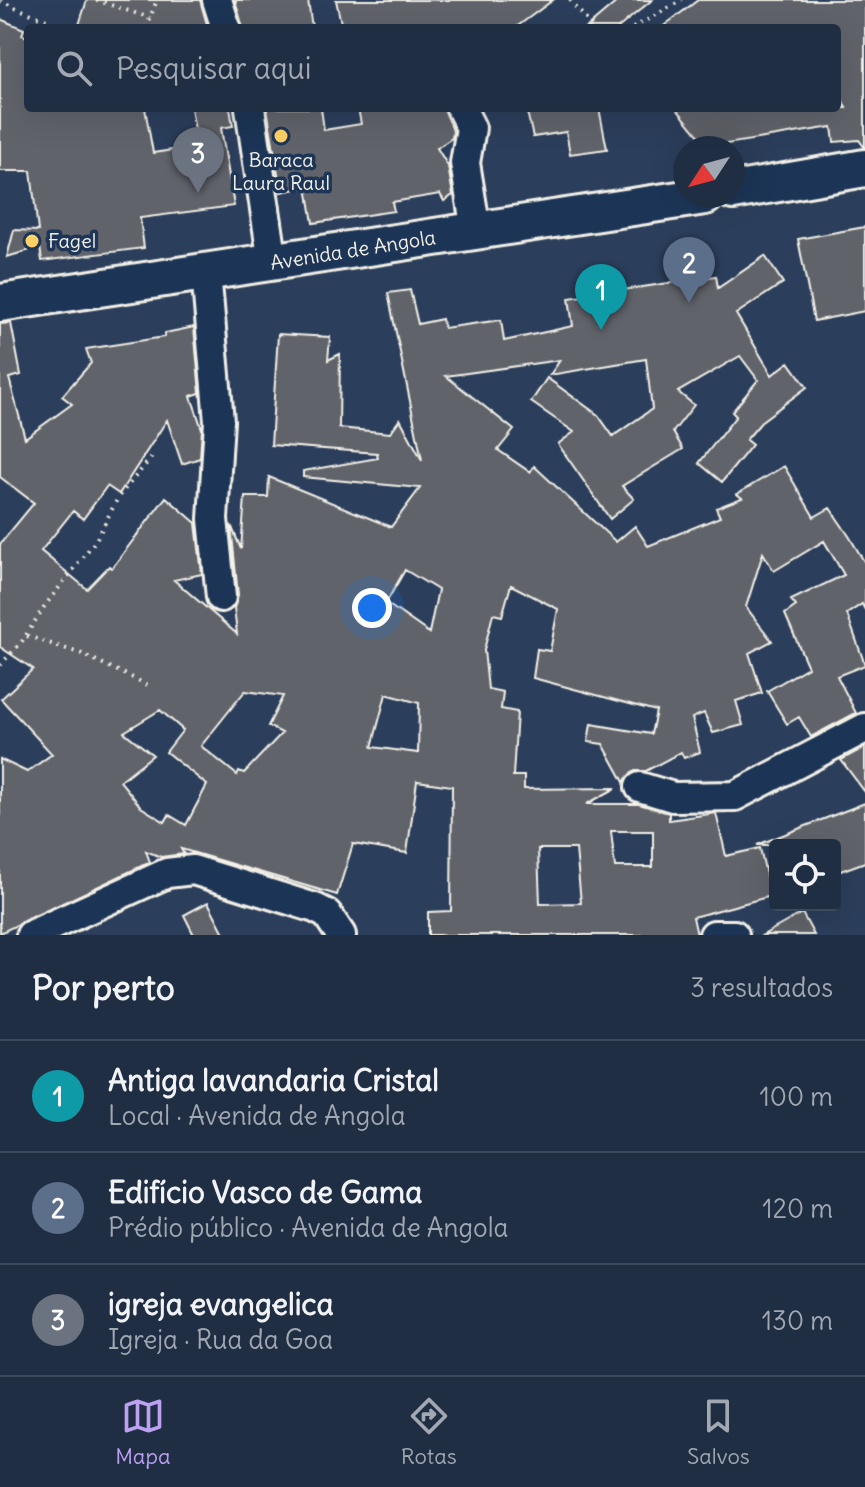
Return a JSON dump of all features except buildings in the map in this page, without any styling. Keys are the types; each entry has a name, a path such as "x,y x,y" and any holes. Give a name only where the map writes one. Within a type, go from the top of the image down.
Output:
{"main road":[{"path":"745,189 865,168"},
{"name":"Avenida de Angola","path":"0,303 673,201"}],"street":[{"path":"217,0 225,24"},
{"path":"251,112 273,263"},
{"path":"463,112 471,128 465,163 476,231"},
{"path":"206,272 219,421 213,519 221,597"},
{"path":"640,787 673,797 735,796 865,728"},
{"path":"31,935 167,873 193,870 315,908 327,914 341,935"}],"path":[{"path":"96,0 150,18"},
{"path":"148,24 157,0"},
{"path":"570,0 590,24"},
{"path":"638,24 667,2 682,0"},
{"path":"0,1 56,24"},
{"path":"0,665 26,636 44,607 96,540 119,496 152,457"},
{"path":"26,636 82,654 150,686"}],"waterway":[{"path":"265,112 274,170"}],"place":[{"name":"Baraca Laura Raul","path":"281,136"},
{"name":"igreja evangelica","path":"198,193"},
{"name":"Fagel","path":"32,241"},
{"name":"Edifício Vasco de Gama","path":"689,303"},
{"name":"Antiga lavandaria Cristal","path":"601,330"}]}
